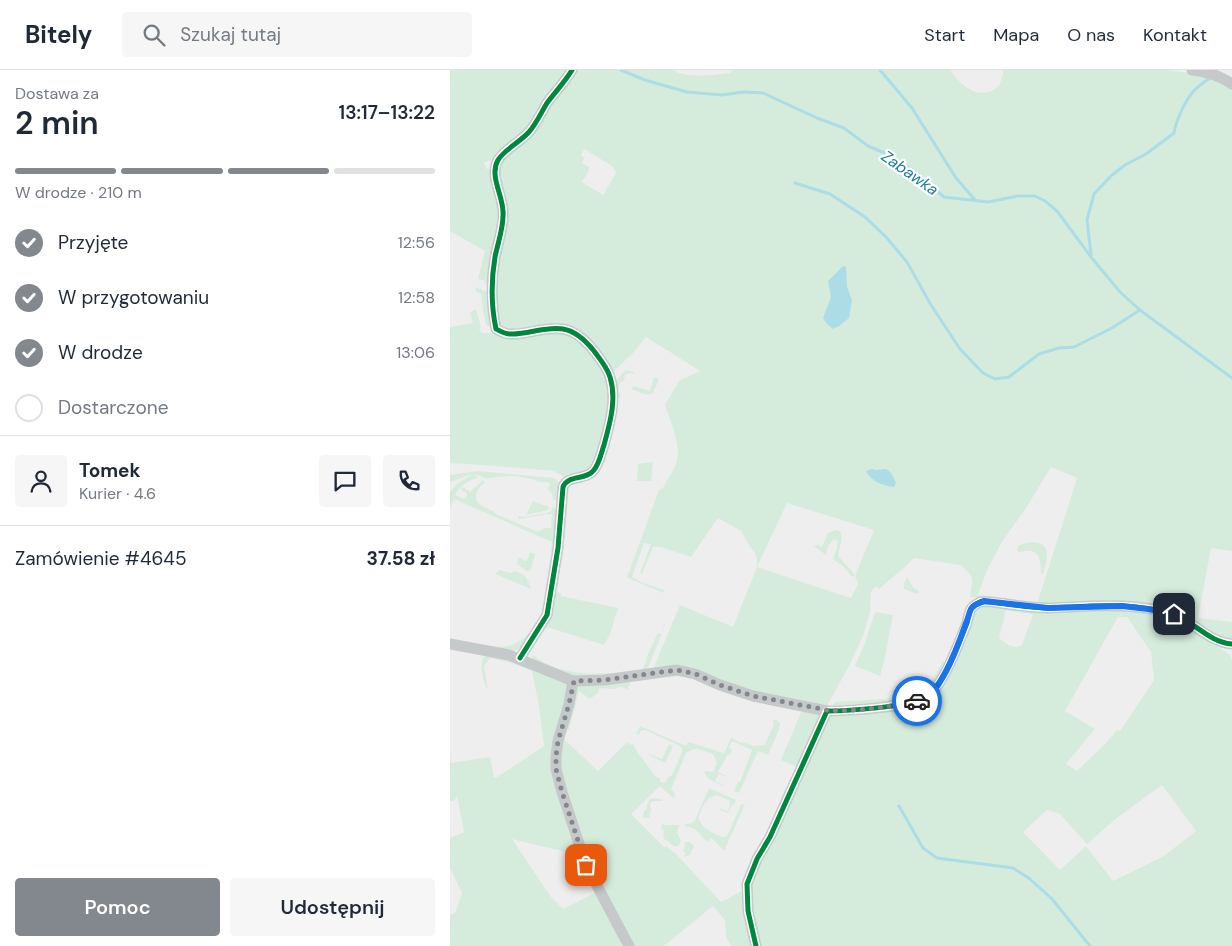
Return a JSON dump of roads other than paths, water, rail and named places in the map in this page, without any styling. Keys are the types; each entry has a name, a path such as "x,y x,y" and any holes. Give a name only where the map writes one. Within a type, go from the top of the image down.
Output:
{"street":[{"path":"520,658 547,615 558,548 563,487 568,480 587,476 596,468 606,436 613,396 610,376 600,359 582,338 573,332 558,329 510,334 502,332 496,328 492,305 495,259 503,213 494,168 502,155 530,131 548,102 572,70"},
{"path":"1192,70 1208,72 1232,84"},
{"path":"450,644 510,655 574,681 604,680 677,670 696,674 720,685 753,696 838,711 901,704 925,698 932,692 946,670 969,617 970,609 984,601 1048,608 1122,606 1158,610 1182,618 1215,640 1224,644 1232,644"},
{"path":"574,681 558,741 556,769 586,865 629,946"},
{"path":"756,946 748,911 747,884 827,710"}],"water":[{"path":"843,266 846,267 847,287 852,300 849,318 833,329 823,318 831,297 828,281"},
{"path":"872,469 888,470 896,483 894,487 882,484 871,478 866,471"}],"waterway":[{"name":"Zabawka","path":"621,70 645,80 687,92 722,95 743,92 763,93 817,118 844,128 868,146 892,156 915,172 944,197 988,202 1018,196 1035,196 1045,201 1057,211 1120,292 1140,310 1232,378"},
{"path":"880,70 912,108 956,178 975,200"},
{"path":"1091,255 1087,220 1094,194 1112,175 1125,165 1146,154 1174,133 1178,118 1189,97 1210,78"},
{"path":"795,183 830,194 865,217 886,237 907,262 931,305 960,349 983,373 995,379 1009,377 1039,354 1059,348 1074,347 1112,328 1140,310"},
{"path":"899,806 923,848 937,858 1013,868 1030,879 1052,899 1090,946"}]}
